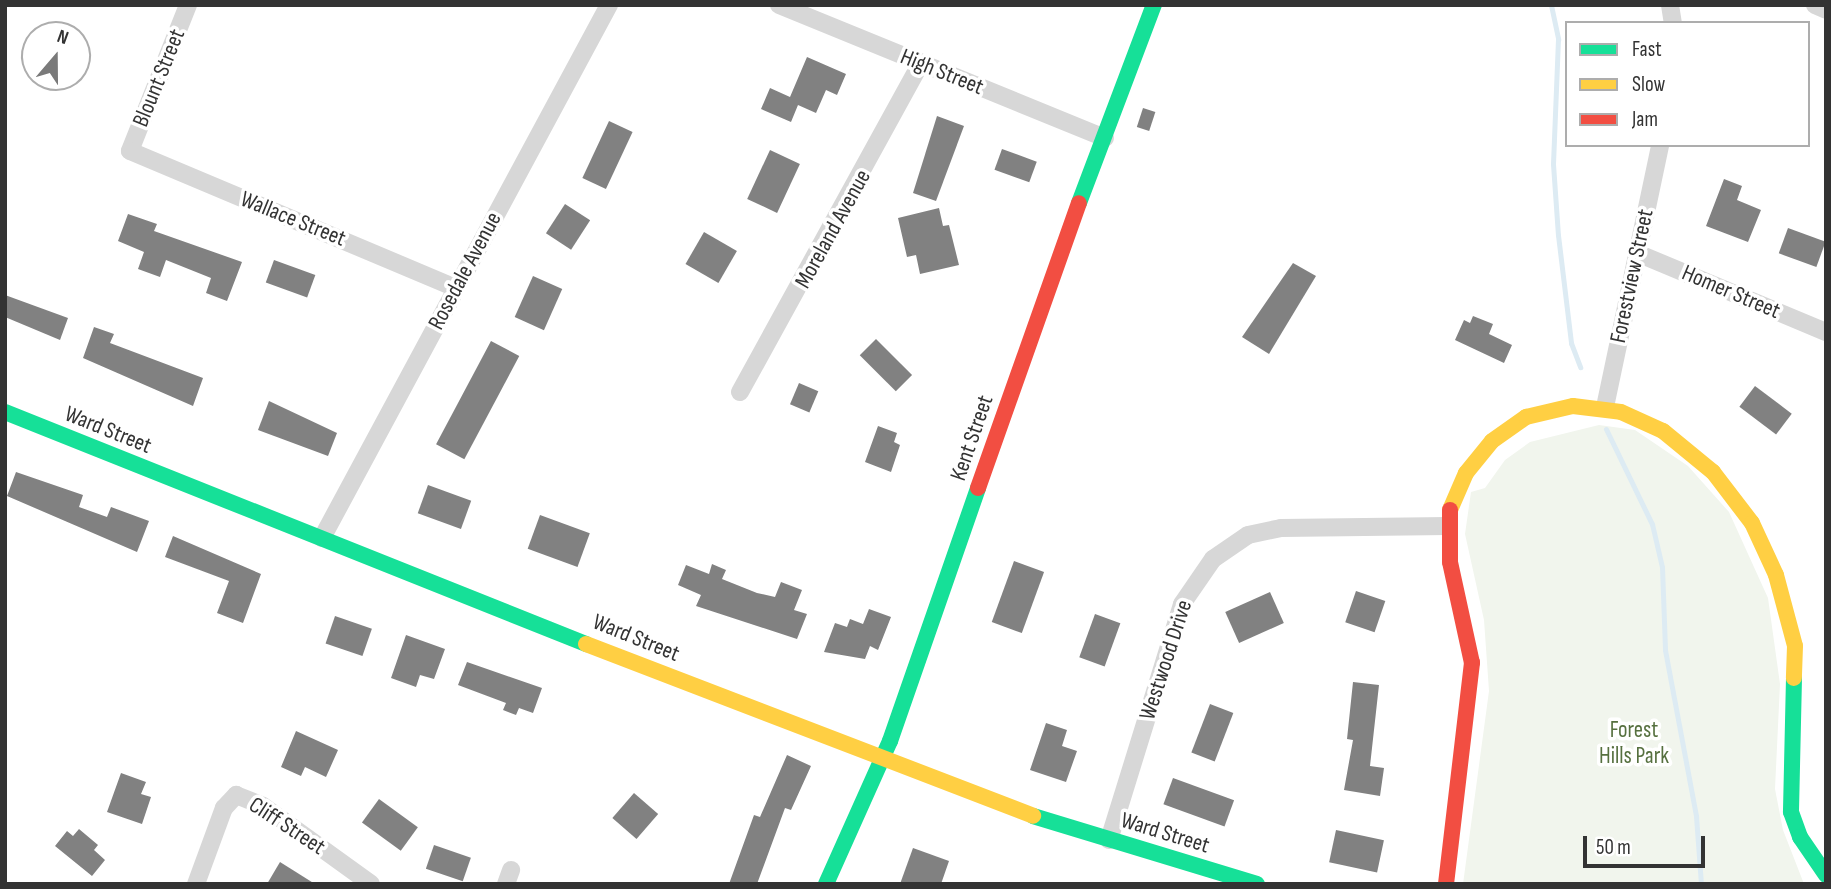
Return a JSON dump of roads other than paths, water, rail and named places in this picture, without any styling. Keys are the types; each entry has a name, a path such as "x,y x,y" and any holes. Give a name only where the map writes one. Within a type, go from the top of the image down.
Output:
{"street":[{"name":"Blount Street","path":"130,151 188,5"},
{"name":"Rosedale Avenue","path":"322,538 609,5"},
{"name":"High Street","path":"779,5 1105,138"},
{"name":"Kent Street","path":"826,884 882,762 1154,5"},
{"path":"1815,5 1826,10"},
{"name":"Moreland Avenue","path":"740,392 921,63"},
{"name":"Forestview Street","path":"1605,407 1660,147"},
{"name":"Wallace Street","path":"130,151 456,288"},
{"name":"Homer Street","path":"1637,253 1826,332"},
{"path":"1446,884 1472,663 1448,526 1466,473 1508,428 1557,408 1605,407 1664,431 1694,454 1736,498 1766,550 1789,618 1797,661 1791,812 1800,837 1826,875"},
{"name":"Ward Street","path":"5,412 882,762 1109,840 1257,884"},
{"name":"Westwood Drive","path":"1109,840 1182,604 1213,559 1248,535 1281,528 1448,526"},
{"name":"Cliff Street","path":"196,884 224,808 236,795 263,806 371,884"}],"waterway":[{"path":"1551,5 1558,39 1553,164 1558,235 1571,343 1580,367"},
{"path":"1606,429 1652,524 1662,567 1665,650 1696,816 1701,884"}],"park label":[{"name":"Forest Hills Park","path":"1634,743"}]}
